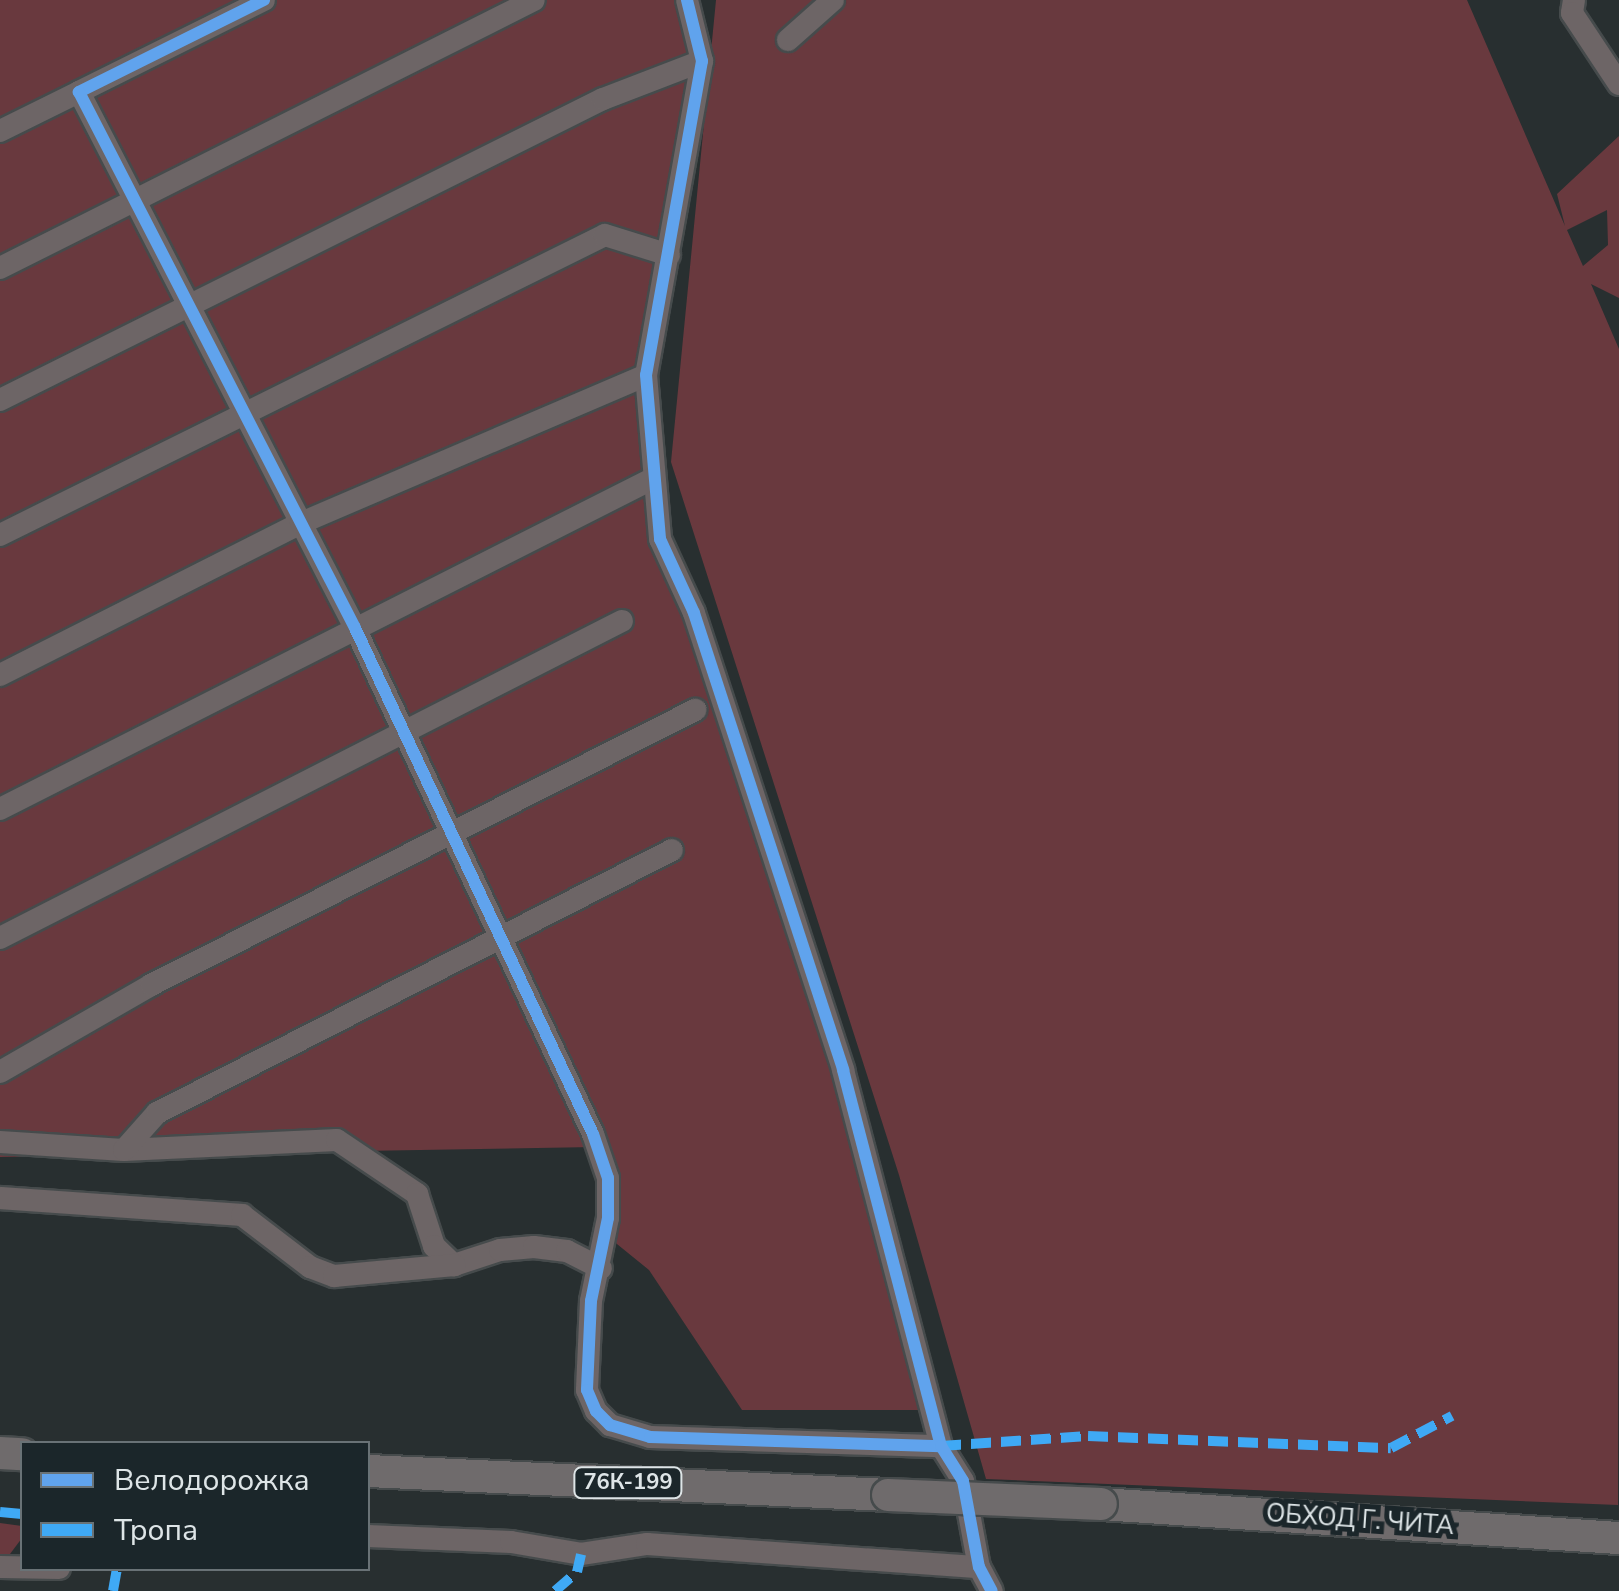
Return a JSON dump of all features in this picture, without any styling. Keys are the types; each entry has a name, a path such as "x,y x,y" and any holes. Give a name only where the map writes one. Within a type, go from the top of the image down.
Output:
{"highway":[{"name":"ОБХОД Г. ЧИТА","path":"370,1471 1101,1504 1619,1538"}],"street":[{"path":"0,131 264,0"},
{"path":"0,268 534,0"},
{"path":"687,0 702,61 646,375 650,480 660,539 694,613 843,1070 940,1446 963,1481 979,1567 992,1591"},
{"path":"788,40 833,0"},
{"path":"1574,0 1572,13 1619,84"},
{"path":"0,400 604,98 702,61"},
{"path":"79,92 355,628 499,943 593,1134 608,1178 601,1268 591,1301 587,1390 610,1426 650,1437 940,1446"},
{"path":"0,535 605,235 670,255"},
{"path":"0,675 301,523 646,375"},
{"path":"0,809 650,480"},
{"path":"0,938 622,621"},
{"path":"0,1072 150,985 450,838 695,710"},
{"path":"124,1150 157,1113 499,943 672,850"},
{"path":"0,1142 124,1150 337,1140 417,1194 434,1246 454,1265"},
{"path":"0,1198 242,1215 310,1267 334,1276 454,1265 500,1250 534,1247 567,1252 601,1268"},
{"path":"370,1536 511,1542 581,1554 647,1544 979,1567"}],"shaded area":[{"path":"0,0 677,0 695,60 641,449 828,1056 921,1410 742,1410 649,1270 612,1240 595,1147 0,1157"},
{"path":"716,0 1467,0 1565,226 1557,194 1619,136 1619,298 1591,284 1619,349 1618,1505 986,1479 899,1175 671,462","holes":["1607,210 1608,245 1583,266 1567,230"]},
{"path":"0,1523 20,1526 20,1541 7,1558 0,1554"}],"marked path":[{"path":"941,1446 1088,1436 1391,1448 1452,1416"},
{"path":"0,1512 20,1514"},
{"path":"555,1591 577,1572 581,1554"},
{"path":"113,1591 116,1571"}],"cycle path":[{"path":"264,0 79,92 355,628 593,1134 608,1178 608,1218 591,1301 587,1390 596,1411 610,1425 650,1437 941,1446"},
{"path":"687,0 702,61 646,375 660,539 694,613 843,1070 941,1446 963,1481 979,1567 992,1591"}]}
